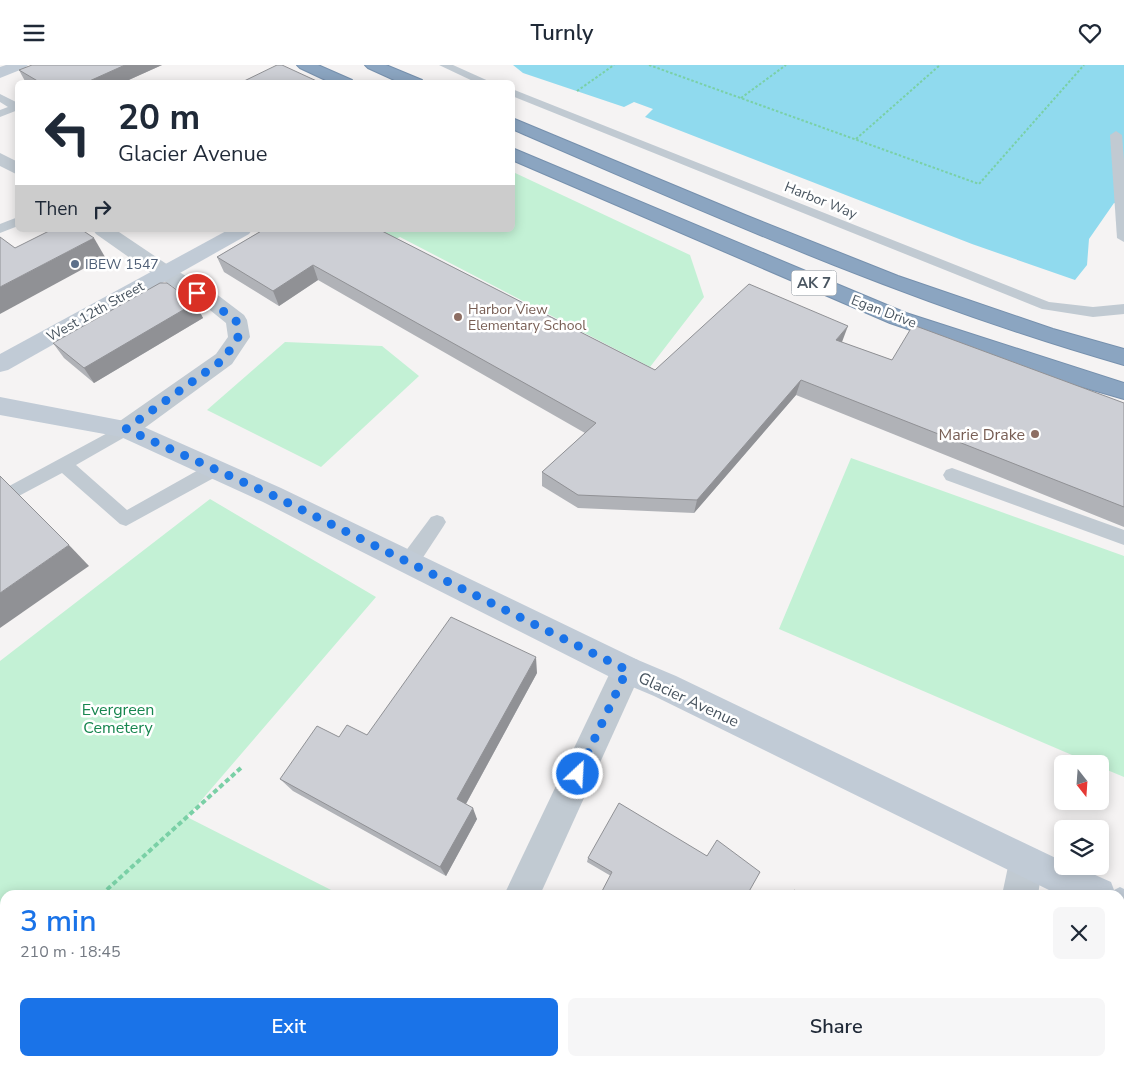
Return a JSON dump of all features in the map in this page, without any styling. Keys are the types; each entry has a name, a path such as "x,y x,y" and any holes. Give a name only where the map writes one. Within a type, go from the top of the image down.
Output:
{"highway":[{"path":"305,65 339,80"},
{"path":"372,65 409,80"},
{"name":"Egan Drive","path":"515,124 835,259 965,308 1124,357"},
{"name":"Egan Drive","path":"515,154 898,318 1124,391"}],"main road":[{"path":"0,73 20,65"},
{"name":"West 12th Street","path":"0,364 238,232"},
{"name":"Glacier Avenue","path":"0,406 126,429 215,469 627,670 683,695 1023,879 1075,890"}],"street":[{"path":"0,158 15,168"},
{"path":"106,232 164,272 212,301 236,320 238,337 224,359 126,429"},
{"path":"524,890 627,670"}],"lane":[{"path":"444,65 481,80"},
{"name":"Harbor Way","path":"515,93 1047,306 1093,311 1124,309"},
{"path":"0,97 15,106"},
{"path":"0,114 15,107"},
{"path":"1116,135 1124,239"},
{"path":"0,229 15,222"},
{"path":"0,499 126,429"},
{"path":"63,464 126,519 215,469"},
{"path":"952,475 1124,538"},
{"path":"409,562 437,522"}],"path":[{"path":"577,91 614,65"},
{"path":"649,65 979,184 1084,65"},
{"path":"741,98 786,65"},
{"path":"856,139 940,65"},
{"path":"107,890 243,766"}],"green space":[{"path":"515,173 690,255 704,297 650,367 400,237 376,248 346,232 515,232"},
{"path":"285,342 382,346 419,376 321,467 207,410"},
{"path":"851,458 1124,556 1124,777 1109,771 1109,755 1072,755 779,629"},
{"name":"Evergreen Cemetery","path":"210,499 376,597 187,817 331,890 0,890 0,661"}],"water":[{"path":"513,65 1124,65 1124,206 1114,203 1089,239 1087,265 1075,280 972,244 645,117 653,109 634,102 624,107 523,73"}],"building":[{"path":"32,65 125,65 92,80 36,80 19,70"},
{"path":"277,65 282,65 314,80 246,80"},
{"path":"47,232 85,232 94,238 0,287 0,237 15,248"},
{"path":"260,232 384,232 655,370 749,284 848,326 836,340 892,360 913,325 1124,403 1124,507 801,380 697,500 578,495 542,472 596,423 313,265 273,291 217,257"},
{"path":"160,283 167,283 195,303 84,368 53,343"},
{"path":"0,476 69,545 0,593"},
{"path":"451,617 536,657 457,799 473,808 440,867 280,779 317,726 339,737 347,725 367,735"},
{"path":"619,803 707,856 717,840 760,872 750,890 603,890 612,872 588,858"}],"place":[{"name":"IBEW 1547","path":"75,264"},
{"name":"Harbor View Elementary School","path":"458,317"},
{"name":"Marie Drake","path":"1035,434"}],"route":[{"path":"197,293 212,301 236,320 238,337 224,359 126,429 272,495 627,670 578,774"}]}
